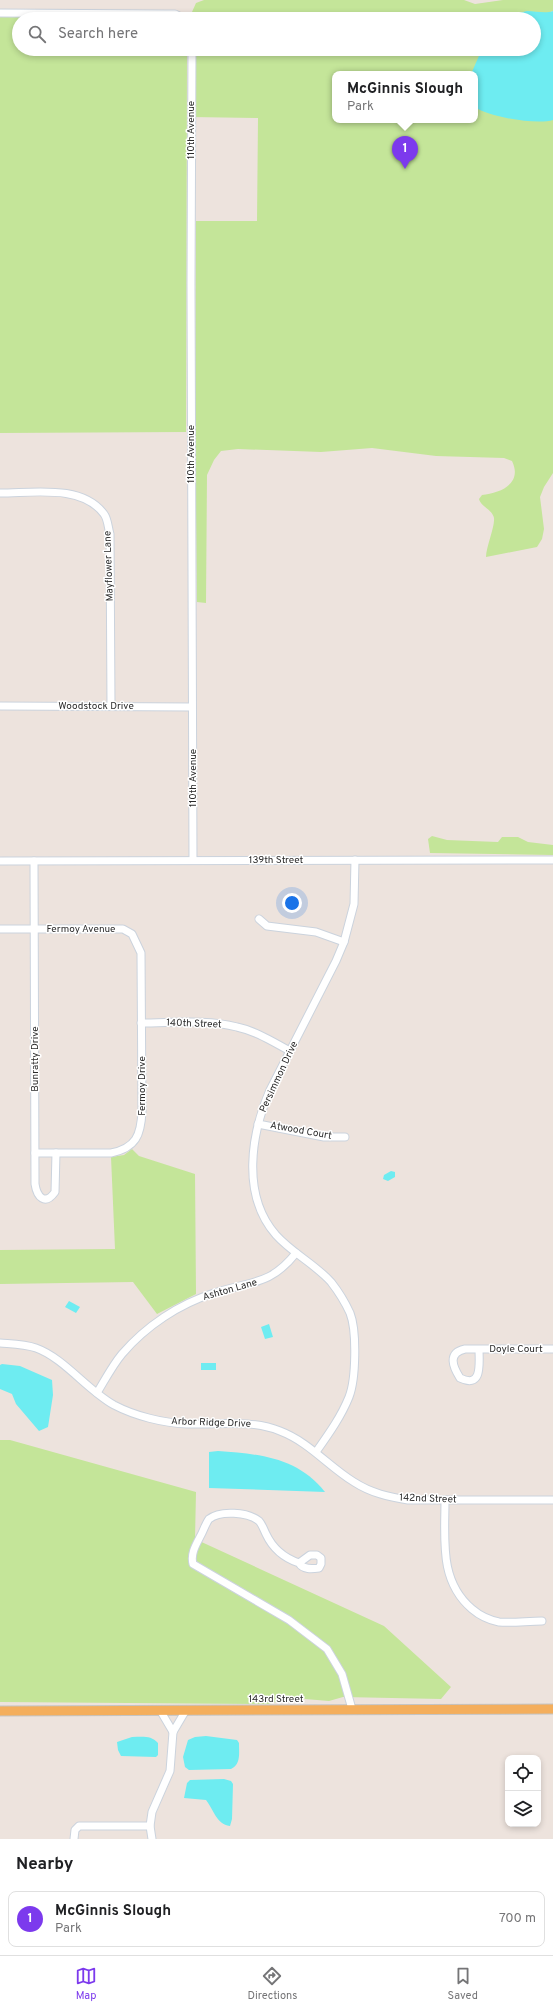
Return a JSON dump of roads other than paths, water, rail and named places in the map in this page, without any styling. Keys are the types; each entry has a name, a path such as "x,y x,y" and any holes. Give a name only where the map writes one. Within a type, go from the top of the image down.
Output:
{"main road":[{"name":"143rd Street","path":"0,1711 553,1709"}],"street":[{"path":"0,13 12,13"},
{"name":"110th Avenue","path":"192,56 190,277 193,860"},
{"name":"Mayflower Lane","path":"0,493 70,492 88,499 105,514 110,534 111,706"},
{"name":"Woodstock Drive","path":"0,706 192,707"},
{"name":"139th Street","path":"0,862 193,860 553,860"},
{"name":"Persimmon Drive","path":"316,1452 342,1413 350,1395 353,1374 354,1336 350,1314 341,1296 330,1281 276,1235 259,1206 255,1189 253,1167 258,1124 266,1101 336,962 344,942 354,904 355,860"},
{"name":"Bunratty Drive","path":"34,861 36,1192 40,1197 45,1199 51,1197 55,1192 56,1153"},
{"path":"259,919 267,926 316,932 344,942"},
{"name":"Fermoy Avenue","path":"0,929 123,929 132,934 141,953 142,1023"},
{"name":"140th Street","path":"142,1023 213,1023 238,1027 260,1035 290,1051"},
{"name":"Fermoy Drive","path":"35,1153 111,1152 123,1150 132,1144 141,1126 142,1023"},
{"name":"Atwood Court","path":"258,1124 318,1136 345,1137"},
{"name":"Ashton Lane","path":"97,1392 121,1355 153,1324 173,1311 214,1293 261,1281 276,1274 287,1265 296,1253"},
{"name":"Arbor Ridge Drive","path":"0,1343 21,1344 37,1348 56,1360 114,1404 132,1412 166,1421 186,1424 235,1423 267,1427 292,1436 316,1452"},
{"name":"Doyle Court","path":"479,1349 478,1376 475,1379 470,1380 460,1378 453,1362 455,1353 465,1349 479,1349 553,1349"},
{"name":"142nd Street","path":"316,1452 353,1482 370,1491 388,1497 408,1500 553,1500"},
{"path":"445,1500 446,1558 448,1573 455,1591 465,1603 480,1616 498,1622 542,1621"},
{"path":"299,1563 288,1560 278,1552 270,1543 260,1522 252,1517 235,1514 216,1515 208,1520 193,1550 192,1559 193,1564 288,1620 327,1649 342,1674 352,1709"},
{"path":"160,1710 173,1732"},
{"path":"152,1839 150,1826 155,1801 170,1771 173,1732 186,1710"},
{"path":"74,1839 75,1830 79,1826 150,1826"}],"water":[{"path":"553,11 553,120 525,121 501,117 478,109 478,71 472,71 479,56 541,56 541,12 523,12"},
{"path":"391,1171 395,1172 395,1177 388,1181 383,1179 384,1175"},
{"path":"69,1301 80,1307 76,1313 65,1307"},
{"path":"269,1324 273,1337 265,1339 261,1327"},
{"path":"201,1363 216,1363 216,1370 201,1370"},
{"path":"0,1365 20,1366 52,1380 53,1395 48,1427 39,1431 16,1404 12,1394 0,1389"},
{"path":"218,1451 262,1456 290,1464 314,1480 325,1492 209,1488 209,1452"},
{"path":"206,1736 237,1740 239,1743 239,1758 234,1767 231,1769 189,1770 185,1767 183,1757 188,1740 195,1737"},
{"path":"132,1737 146,1737 155,1740 158,1743 158,1755 156,1757 121,1756 118,1750 117,1742"},
{"path":"224,1779 231,1781 233,1784 232,1819 230,1826 225,1825 218,1820 206,1800 184,1798 187,1783 190,1780"}],"place":[{"name":"McGinnis Slough","path":"405,169"}]}
